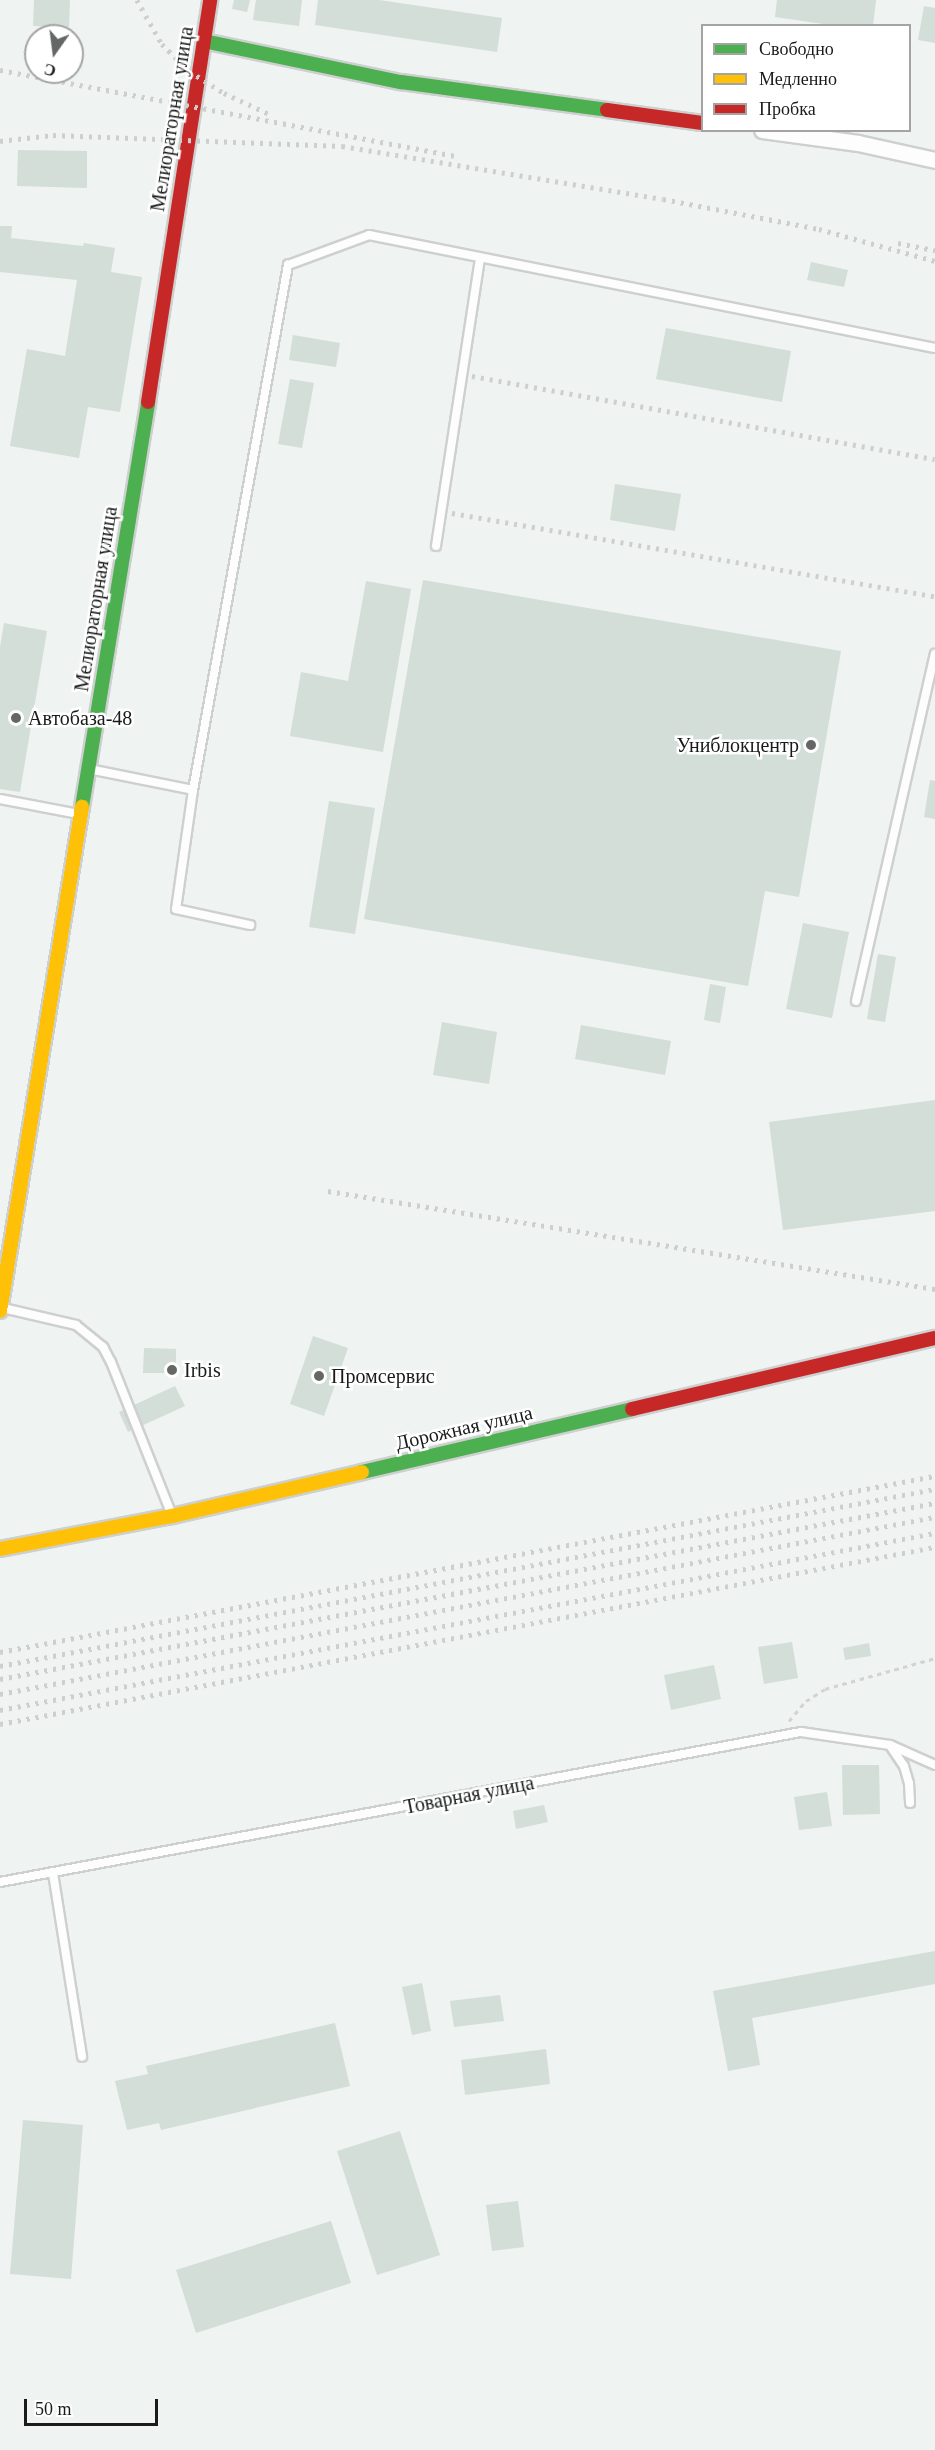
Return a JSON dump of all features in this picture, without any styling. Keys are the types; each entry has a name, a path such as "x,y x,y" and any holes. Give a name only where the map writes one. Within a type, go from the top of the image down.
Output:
{"street":[{"name":"Мелиораторная улица","path":"0,1309 210,0"},
{"path":"204,41 401,82 701,123"},
{"path":"777,132 858,143 935,160"},
{"name":"Дорожная улица","path":"0,1549 172,1516 935,1338"}],"lane":[{"path":"250,925 176,909 193,790 288,265 369,236 935,348"},
{"path":"436,546 480,258"},
{"path":"856,1001 935,654"},
{"path":"88,769 193,790"},
{"path":"0,800 80,814"},
{"path":"0,1309 76,1326 88,1332 103,1347 172,1516"},
{"name":"Товарная улица","path":"0,1882 801,1732 890,1745 935,1765"},
{"path":"890,1745 904,1766 909,1783 910,1803"},
{"path":"53,1873 82,2057"}],"path":[{"path":"774,1737 806,1701 825,1689 935,1658"}],"building":[{"path":"34,0 70,0 69,24 33,24"},
{"path":"234,0 250,0 247,12 232,9"},
{"path":"256,0 302,0 299,26 253,20"},
{"path":"318,0 379,0 502,18 497,52 315,25"},
{"path":"777,0 876,0 873,24 823,24 775,17"},
{"path":"924,6 935,8 935,43 918,40"},
{"path":"18,150 87,151 87,188 17,186"},
{"path":"0,226 12,226 11,238 83,246 84,243 115,248 111,272 142,277 120,412 88,407 79,458 10,446 27,349 65,356 77,280 0,272"},
{"path":"811,262 848,270 844,287 807,280"},
{"path":"666,328 791,351 782,402 656,379"},
{"path":"293,335 340,343 336,367 289,360"},
{"path":"290,379 314,383 302,448 278,444"},
{"path":"615,484 681,494 675,531 610,520"},
{"path":"423,580 841,651 799,897 765,891 748,986 364,919"},
{"path":"366,581 411,589 383,752 290,736 301,672 348,681"},
{"name":"Автобаза-48","path":"4,623 47,631 20,792 0,789 0,647"},
{"path":"930,780 935,781 935,819 924,817"},
{"path":"329,801 375,808 355,934 309,927"},
{"path":"803,923 849,932 832,1018 786,1009"},
{"path":"878,954 896,957 885,1022 867,1019"},
{"path":"710,984 726,987 720,1023 704,1020"},
{"path":"442,1022 497,1032 489,1084 433,1075"},
{"path":"581,1025 671,1041 665,1075 575,1059"},
{"path":"935,1100 935,1211 783,1230 769,1122"},
{"name":"Промсервис","path":"313,1336 348,1348 324,1416 290,1404"},
{"path":"144,1348 176,1349 176,1373 143,1373"},
{"path":"175,1386 185,1406 128,1432 119,1412"},
{"path":"792,1642 798,1678 764,1684 758,1647"},
{"path":"869,1643 871,1656 845,1660 843,1648"},
{"path":"714,1665 721,1699 671,1710 664,1675"},
{"path":"842,1765 879,1765 880,1814 843,1815"},
{"path":"827,1792 832,1826 799,1830 794,1797"},
{"path":"544,1805 548,1822 516,1829 513,1811"},
{"path":"935,1951 935,1984 752,2018 760,2065 728,2071 713,1991"},
{"path":"422,1983 431,2031 412,2035 402,1987"},
{"path":"500,1995 504,2021 454,2027 450,2001"},
{"path":"335,2023 350,2086 161,2130 159,2123 127,2130 115,2081 148,2074 146,2066"},
{"path":"546,2049 550,2084 465,2095 461,2060"},
{"path":"23,2120 83,2125 71,2279 10,2274"},
{"path":"400,2131 440,2255 377,2275 337,2151"},
{"path":"518,2201 524,2247 492,2251 486,2205"},
{"path":"331,2221 351,2283 196,2333 176,2270"}],"railway":[{"path":"137,0 162,44 189,71 224,93 269,114"},
{"path":"0,70 454,156"},
{"path":"0,141 53,135 342,146 663,199 819,229 935,261"},
{"path":"898,243 935,250"},
{"path":"472,376 935,459"},
{"path":"452,513 935,596"},
{"path":"328,1191 935,1289"},
{"path":"0,1652 935,1476"},
{"path":"0,1666 935,1489"},
{"path":"0,1679 935,1503"},
{"path":"0,1694 935,1517"},
{"path":"0,1710 935,1533"},
{"path":"0,1724 935,1547"}],"traffic: fast":[{"path":"204,41 401,82 607,110"},
{"path":"82,807 148,402"},
{"path":"362,1472 632,1409"}],"traffic: slow":[{"path":"0,1311 82,807"},
{"path":"0,1549 172,1516 362,1472"}],"traffic: jam":[{"path":"148,402 210,0"},
{"path":"607,110 701,123"},
{"path":"632,1409 935,1338"}],"place":[{"name":"Автобаза-48","path":"16,718"},
{"name":"Униблокцентр","path":"811,745"},
{"name":"Irbis","path":"172,1370"},
{"name":"Промсервис","path":"319,1376"}]}
